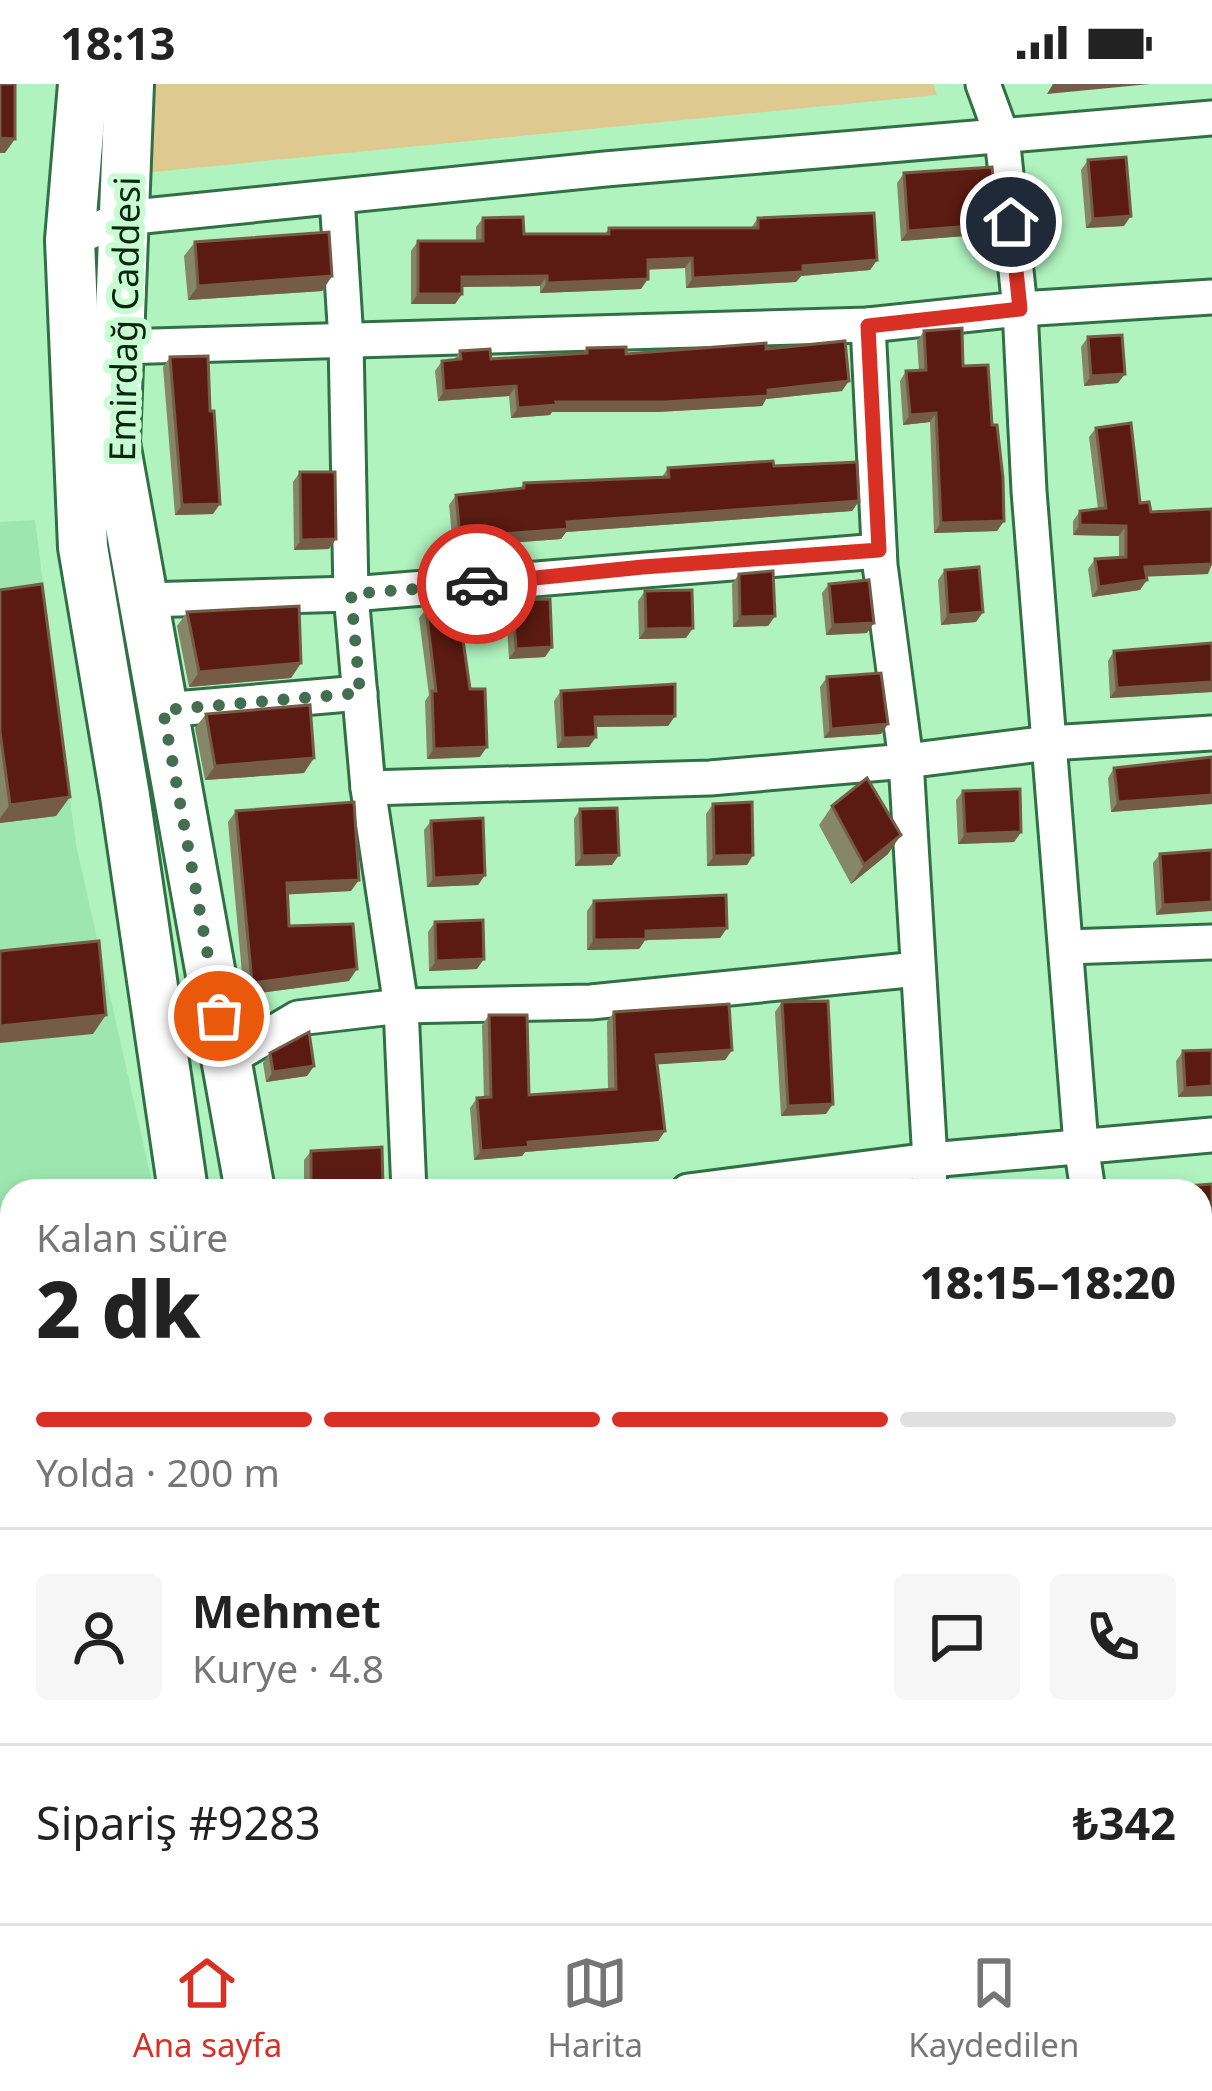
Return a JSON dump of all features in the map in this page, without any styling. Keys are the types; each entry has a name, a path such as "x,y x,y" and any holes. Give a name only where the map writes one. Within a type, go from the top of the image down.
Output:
{"main road":[{"name":"Emirdağ Caddesi","path":"83,84 70,240 83,547 181,1179"},
{"name":"Emirdağ Caddesi","path":"129,84 115,443 248,1179"}],"street":[{"path":"982,84 1002,136 1020,309 1029,491 1086,1179"},
{"path":"70,240 124,218 1212,118"},
{"path":"338,196 351,594 368,788 401,1006 408,1179"},
{"path":"119,347 868,326 1020,309 1211,297 1212,311"},
{"path":"868,326 879,550 906,761 929,1176"},
{"path":"144,600 351,594 879,550"},
{"path":"163,710 360,693"},
{"path":"368,788 710,778 1049,743 1212,734"},
{"path":"1066,947 1212,942"},
{"path":"227,1060 298,1018 401,1006 591,1002 918,969"},
{"path":"881,1179 929,1176 1081,1145 1212,1135"}],"shaded area":[{"path":"152,84 933,84 937,95 143,173"},
{"path":"35,520 76,845 151,1179 0,1179 0,522"}],"building":[{"path":"0,84 15,84 15,139 0,138"},
{"path":"1126,157 1131,216 1093,219 1088,160"},
{"path":"992,167 998,224 908,231 904,173"},
{"path":"874,213 877,260 803,266 803,272 693,278 692,258 648,260 648,279 547,283 547,276 462,277 462,294 418,294 418,241 483,241 483,218 523,217 524,234 609,234 609,228 758,228 758,218"},
{"path":"329,232 332,276 198,286 195,242"},
{"path":"962,328 963,366 988,365 1004,521 941,523 936,413 910,415 906,371 926,370 924,331"},
{"path":"1122,335 1125,374 1091,376 1088,337"},
{"path":"845,341 849,381 768,390 768,396 556,402 518,408 516,386 444,391 442,361 461,359 460,351 490,349 491,359 587,353 587,348 626,347 626,354"},
{"path":"208,356 220,504 182,505 170,357"},
{"path":"1131,423 1140,503 1149,502 1151,512 1212,509 1212,564 1145,567 1147,580 1099,587 1095,559 1126,557 1126,526 1080,525 1080,511 1106,508 1096,428"},
{"path":"773,461 774,466 857,462 859,501 567,522 568,529 460,537 456,495 524,488 524,483 669,477 668,468"},
{"path":"300,472 335,472 336,539 301,540"},
{"path":"979,567 983,612 948,615 945,570"},
{"path":"773,571 775,616 740,617 739,574"},
{"path":"869,580 874,623 833,625 829,584"},
{"path":"42,584 70,797 10,805 0,732 0,590"},
{"path":"692,590 693,628 646,629 645,591"},
{"path":"550,599 552,647 516,649 513,600"},
{"path":"458,605 470,689 485,689 487,747 434,749 432,691 436,691 426,609"},
{"path":"299,606 301,663 199,672 187,612"},
{"path":"1212,643 1212,682 1117,688 1114,651"},
{"path":"881,673 888,724 831,729 827,677"},
{"path":"675,684 675,716 595,717 596,737 563,738 561,691"},
{"path":"310,705 314,758 215,766 206,714"},
{"path":"1212,757 1212,795 1118,802 1114,768"},
{"path":"867,778 901,835 864,865 832,806"},
{"path":"1020,789 1021,832 965,834 963,791"},
{"path":"354,802 359,880 287,883 289,926 353,924 357,969 252,983 236,811"},
{"path":"752,802 753,855 714,856 713,804"},
{"path":"617,808 619,855 582,856 580,809"},
{"path":"483,818 485,875 434,878 431,821"},
{"path":"1212,850 1212,902 1163,905 1160,854"},
{"path":"726,895 727,928 646,931 646,939 594,940 594,901"},
{"path":"483,920 484,959 436,961 435,922"},
{"path":"99,941 106,1015 0,1026 0,951"},
{"path":"828,1001 833,1104 788,1106 782,1002"},
{"path":"729,1004 732,1050 656,1055 665,1131 528,1142 529,1147 481,1151 477,1098 491,1097 489,1015 527,1015 529,1095 616,1089 614,1012"},
{"path":"309,1032 314,1066 273,1072 270,1053"},
{"path":"1212,1050 1212,1086 1185,1088 1183,1051"},
{"path":"382,1147 383,1179 311,1179 311,1151"}],"way so far":[{"path":"219,1016 163,710 360,693 351,594 477,584"}],"route":[{"path":"477,584 879,550 868,326 1020,309 1011,222"}]}
